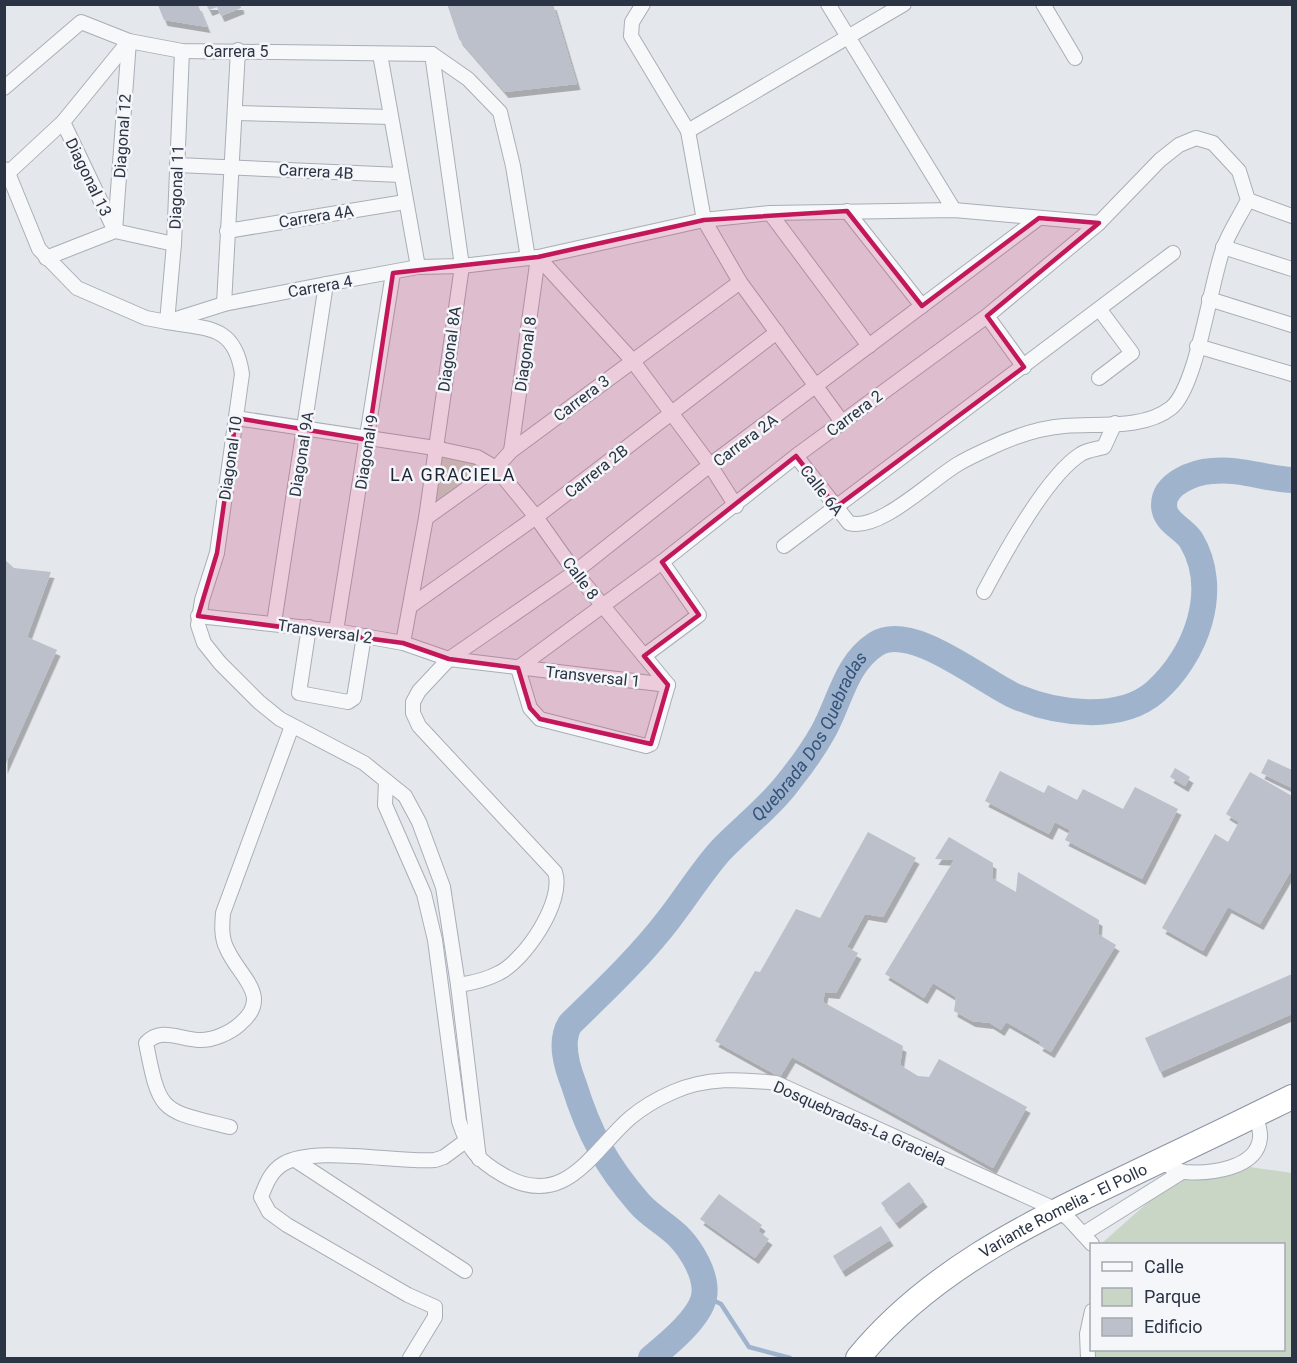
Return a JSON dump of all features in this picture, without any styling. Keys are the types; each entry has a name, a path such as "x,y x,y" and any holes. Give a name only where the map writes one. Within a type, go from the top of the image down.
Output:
{"highway":[{"name":"Variante Romelia - El Pollo","path":"858,1359 878,1335 935,1283 961,1264 1058,1210 1293,1097"}],"street":[{"path":"644,4 632,22 631,36 688,131 704,220 740,282 842,422"},
{"path":"828,4 954,210"},
{"path":"688,131 904,4"},
{"path":"1043,4 1075,58"},
{"name":"Carrera 5","path":"4,88 79,23 129,41 182,51 432,54"},
{"path":"129,41 63,122 6,175 32,236 46,258 77,288 146,318 167,322"},
{"name":"Diagonal 12","path":"115,231 129,41"},
{"path":"224,304 238,50"},
{"name":"Diagonal 11","path":"167,322 174,244 182,51"},
{"path":"380,54 418,267"},
{"name":"Diagonal 8","path":"432,54 468,79 500,112 533,258 511,451"},
{"name":"Diagonal 8A","path":"403,643 412,605 426,518 462,266 432,54"},
{"path":"236,113 391,117"},
{"name":"Diagonal 13","path":"63,122 115,231"},
{"name":"Carrera 2","path":"518,668 663,562 796,456 987,315 1099,223 1160,160 1179,145 1196,138 1213,142 1239,171 1248,200"},
{"name":"Carrera 4B","path":"177,165 401,175"},
{"path":"984,592 1008,545 1056,479 1082,453 1104,447 1115,423 1155,416 1171,408 1189,380 1223,247 1248,200 1293,216"},
{"name":"Carrera 4A","path":"227,231 405,202"},
{"name":"Carrera 4","path":"167,322 224,304 326,284 418,267 462,266 533,258 704,220 770,213 954,210 1099,223"},
{"path":"847,211 922,306"},
{"path":"770,213 868,346"},
{"name":"Carrera 2A","path":"458,985 476,982 500,973 521,958 551,908 559,884 555,872 419,726 413,713 413,702 419,691 449,659 575,572 710,465 1039,218"},
{"path":"46,258 115,231 174,244"},
{"path":"1223,247 1293,269"},
{"path":"784,546 1173,253"},
{"path":"533,258 632,360 710,465 736,506"},
{"name":"Diagonal 9","path":"336,631 393,273"},
{"name":"Carrera 3","path":"426,518 496,468 511,451 632,360 740,282"},
{"name":"Diagonal 9A","path":"274,623 326,284"},
{"path":"1209,298 1293,325"},
{"path":"1099,378 1131,353 1100,310"},
{"path":"987,315 1024,367"},
{"name":"Diagonal 10","path":"167,322 221,332 231,340 240,357 242,374 217,553 198,616 198,625 204,643"},
{"name":"Carrera 2B","path":"412,605 536,517 777,332"},
{"path":"1197,346 1293,374"},
{"path":"236,418 368,440 435,447 477,457 496,468"},
{"name":"Calle 6A","path":"796,456 849,523 857,526 877,520 959,463 1016,437 1063,426 1115,423"},
{"name":"Calle 8","path":"496,468 536,517 575,572 668,685"},
{"path":"644,656 699,615 663,562"},
{"name":"Transversal 2","path":"198,616 336,631 403,643 449,659"},
{"path":"309,627 299,693 352,701 364,636"},
{"name":"Dosquebradas-La Graciela","path":"204,643 220,663 260,702 292,726 364,763 405,796 443,887 458,985 470,1138"},
{"name":"Transversal 1","path":"449,659 668,685"},
{"path":"518,668 530,708 540,719 646,746 651,744 668,685"},
{"path":"230,1127 178,1114 166,1108 159,1097 146,1043 153,1036 163,1034 200,1041 230,1032 252,1014 255,998 251,987 226,949 222,929 223,913 292,726"},
{"name":"Dosquebradas-La Graciela","path":"386,781 385,805 424,894 435,940 459,1121 470,1138 479,1159 510,1179 525,1184 562,1182 583,1169 610,1137 632,1116 674,1092 707,1081 741,1079 776,1083 1058,1210 1087,1239"},
{"path":"1159,1161 1182,1172 1215,1171 1236,1166 1249,1158 1257,1148 1260,1137 1256,1115"},
{"path":"410,1359 435,1317 435,1307 408,1295 287,1225 263,1205 261,1197 271,1175 284,1163 333,1156 435,1160 444,1157 470,1138"},
{"path":"295,1160 465,1271"},
{"path":"1087,1239 1182,1172"},
{"path":"1088,1359 1087,1334 1090,1320"}],"highlighted area":[{"path":"847,211 922,306 1039,218 1099,223 987,316 1024,367 836,507 796,456 662,562 699,615 644,656 668,685 651,744 540,719 530,708 518,668 449,659 403,643 198,616 217,553 236,418 368,440 393,273 538,257 704,220"}],"green space":[{"path":"435,448 496,468 426,518"},
{"path":"1236,1165 1292,1173 1292,1358 1089,1358 1092,1351 1285,1351 1285,1243 1102,1243 1182,1172"}],"building":[{"path":"206,4 240,4 241,8 221,16 217,7 209,10"},
{"path":"447,4 553,4 577,84 505,92 459,39"},
{"path":"158,5 198,5 207,27 164,20"},
{"path":"4,559 14,568 51,572 27,637 57,650 4,768"},
{"path":"1268,759 1292,770 1292,788 1261,773"},
{"path":"1175,768 1190,777 1185,786 1170,777"},
{"path":"1000,771 1044,793 1048,785 1077,800 1083,789 1123,809 1135,787 1178,809 1142,879 1065,840 1070,830 1055,822 1049,834 985,801"},
{"path":"1250,772 1292,796 1292,869 1260,924 1228,907 1203,951 1162,928 1215,834 1228,842 1239,822 1226,814"},
{"path":"868,832 916,858 883,917 865,914 847,947 858,953 836,993 825,992 823,1002 903,1046 900,1065 918,1076 929,1077 939,1059 1027,1107 993,1168 792,1057 780,1077 715,1041 755,971 760,972 796,909 820,918"},
{"path":"949,837 993,863 992,878 1016,892 1018,872 1099,920 1098,934 1116,945 1051,1052 1039,1045 1041,1042 1006,1022 1001,1030 990,1023 972,1021 954,1011 956,997 933,983 924,998 885,974 954,860 935,859"},
{"path":"1292,974 1292,1014 1160,1072 1145,1038"},
{"path":"909,1182 924,1201 896,1223 881,1203"},
{"path":"719,1194 762,1225 758,1231 769,1239 755,1258 700,1219"},
{"path":"881,1226 890,1240 842,1271 833,1256"}],"waterway":[{"name":"Quebrada Dos Quebradas","path":"651,1358 682,1331 696,1314 704,1297 703,1280 693,1255 683,1241 639,1203 608,1162 592,1133 567,1063 565,1039 570,1024 646,947 721,850 783,789 823,732 844,684 857,662 876,644 891,639 909,641 928,647 1017,697 1051,708 1069,711 1107,711 1141,702 1170,677 1182,660 1200,621 1204,601 1204,580 1200,559 1191,540 1170,520 1165,511 1165,497 1169,491 1189,476 1222,470 1292,480"},
{"path":"704,1296 721,1304 749,1347 790,1358"}],"district":[{"name":"LA GRACIELA","path":"453,475"}]}
